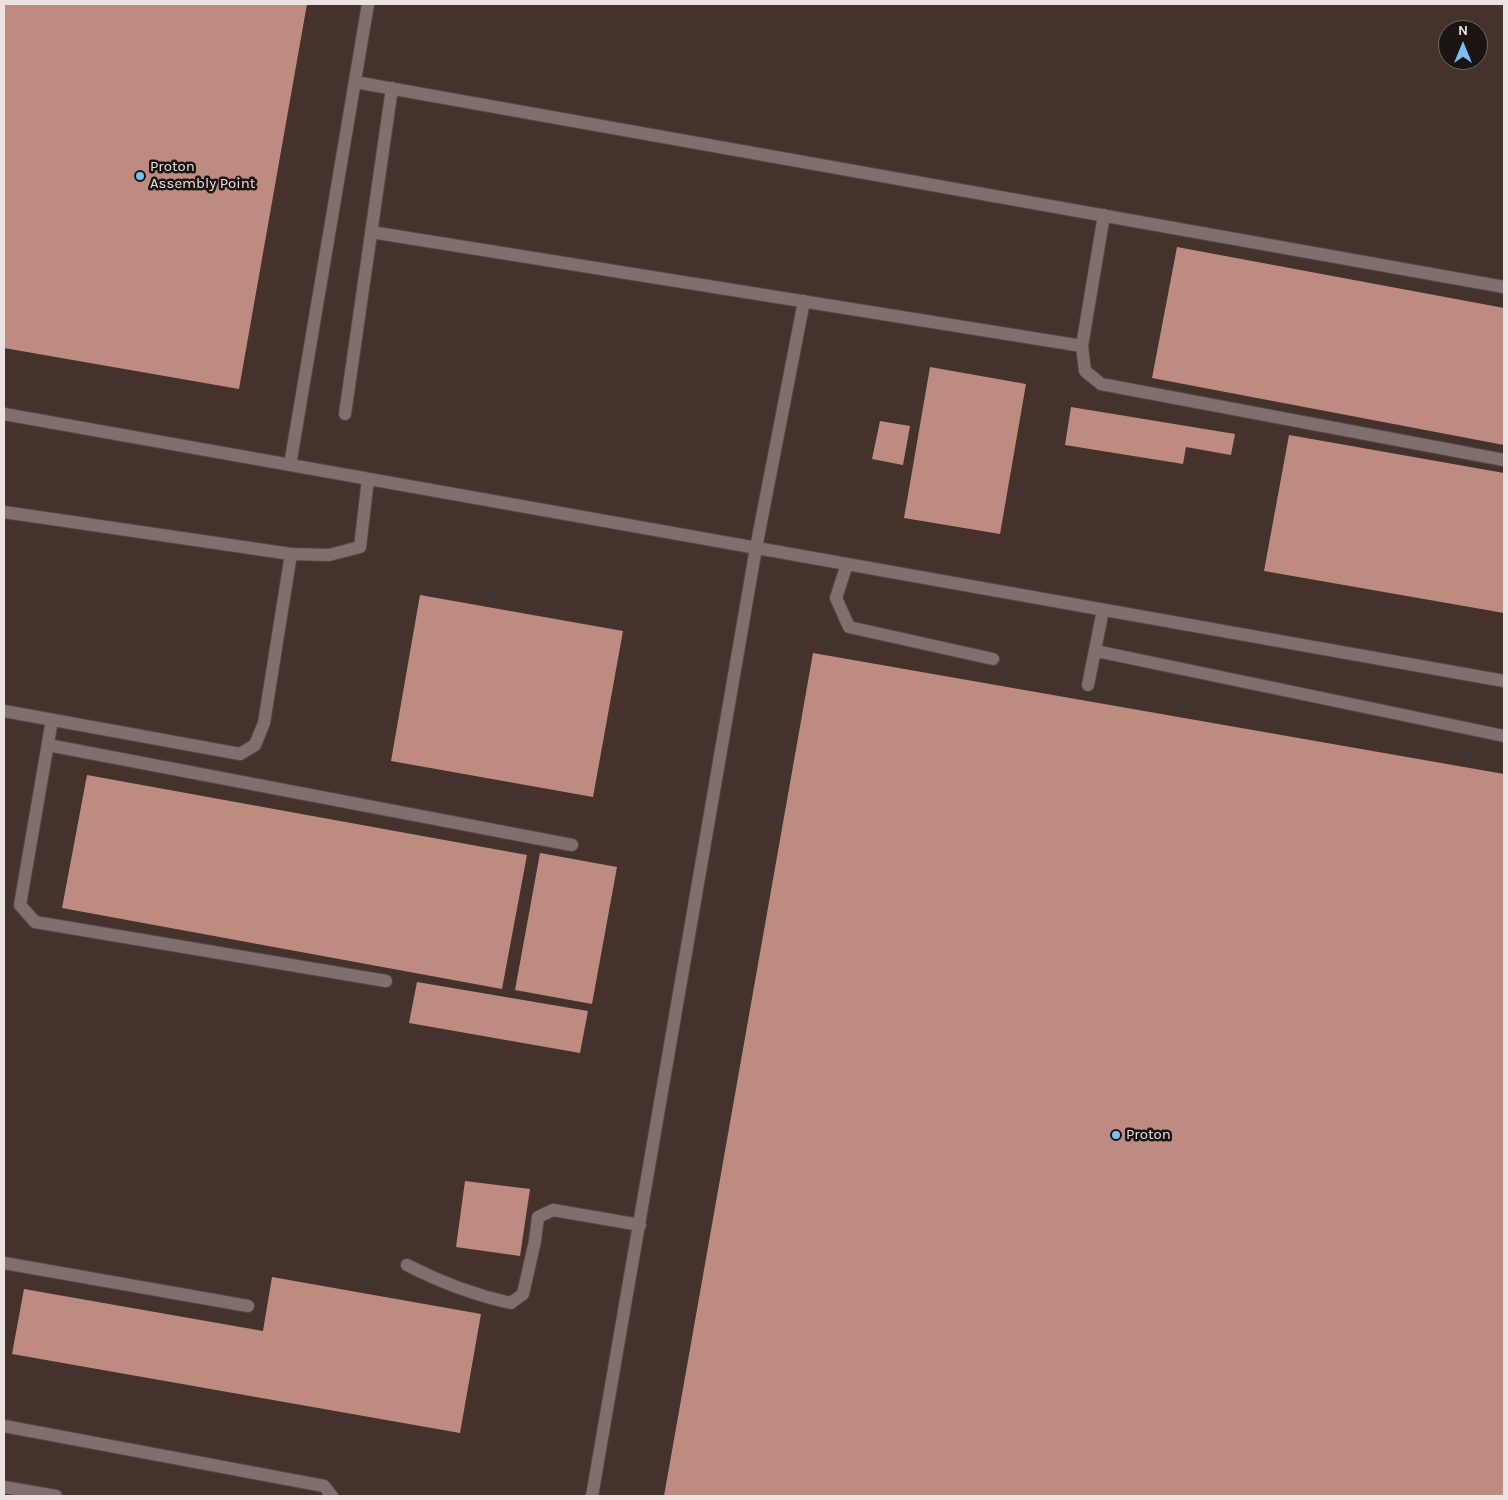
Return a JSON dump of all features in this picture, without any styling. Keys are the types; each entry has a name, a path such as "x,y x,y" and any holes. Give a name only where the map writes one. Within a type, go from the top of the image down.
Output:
{"lane":[{"path":"290,465 368,4"},
{"path":"355,82 1504,287"},
{"path":"345,414 392,88"},
{"path":"1104,215 1082,346 1085,371 1101,384 1504,460"},
{"path":"371,232 1082,346"},
{"path":"592,1496 756,548 804,301"},
{"path":"4,414 1504,681"},
{"path":"4,512 291,554 329,555 360,547 368,479"},
{"path":"4,711 240,754 256,745 264,723 291,554"},
{"path":"847,564 836,598 850,627 993,659"},
{"path":"1088,686 1103,610"},
{"path":"1096,651 1504,736"},
{"path":"52,720 20,905 35,922 386,981"},
{"path":"48,746 572,845"},
{"path":"407,1265 445,1284 484,1298 511,1303 523,1294 535,1241 538,1217 553,1210 640,1225"},
{"path":"4,1263 248,1306"},
{"path":"4,1426 324,1486 332,1496"},
{"path":"4,1487 56,1496"}],"shaded area":[{"path":"4,4 1504,4 1504,1496 4,1496"}],"building":[{"name":"Proton Assembly Point","path":"4,4 307,4 239,389 4,348"},
{"path":"1177,247 1504,308 1504,445 1152,378"},
{"path":"930,367 1026,384 1000,534 904,518"},
{"path":"1071,407 1235,434 1231,455 1186,447 1183,464 1065,445"},
{"path":"880,421 910,426 903,465 872,459"},
{"path":"1289,435 1504,473 1504,613 1264,571"},
{"path":"420,595 623,631 593,797 391,761"},
{"name":"Proton","path":"813,653 1504,774 1504,1496 664,1496"},
{"path":"87,775 527,855 502,989 62,908"},
{"path":"540,853 617,867 592,1004 515,990"},
{"path":"417,982 588,1011 580,1053 409,1023"},
{"path":"465,1181 530,1189 520,1256 456,1247"},
{"path":"272,1277 481,1314 460,1433 12,1354 24,1289 263,1331"}],"place":[{"name":"Proton Assembly Point","path":"140,176"},
{"name":"Proton","path":"1116,1135"}]}
